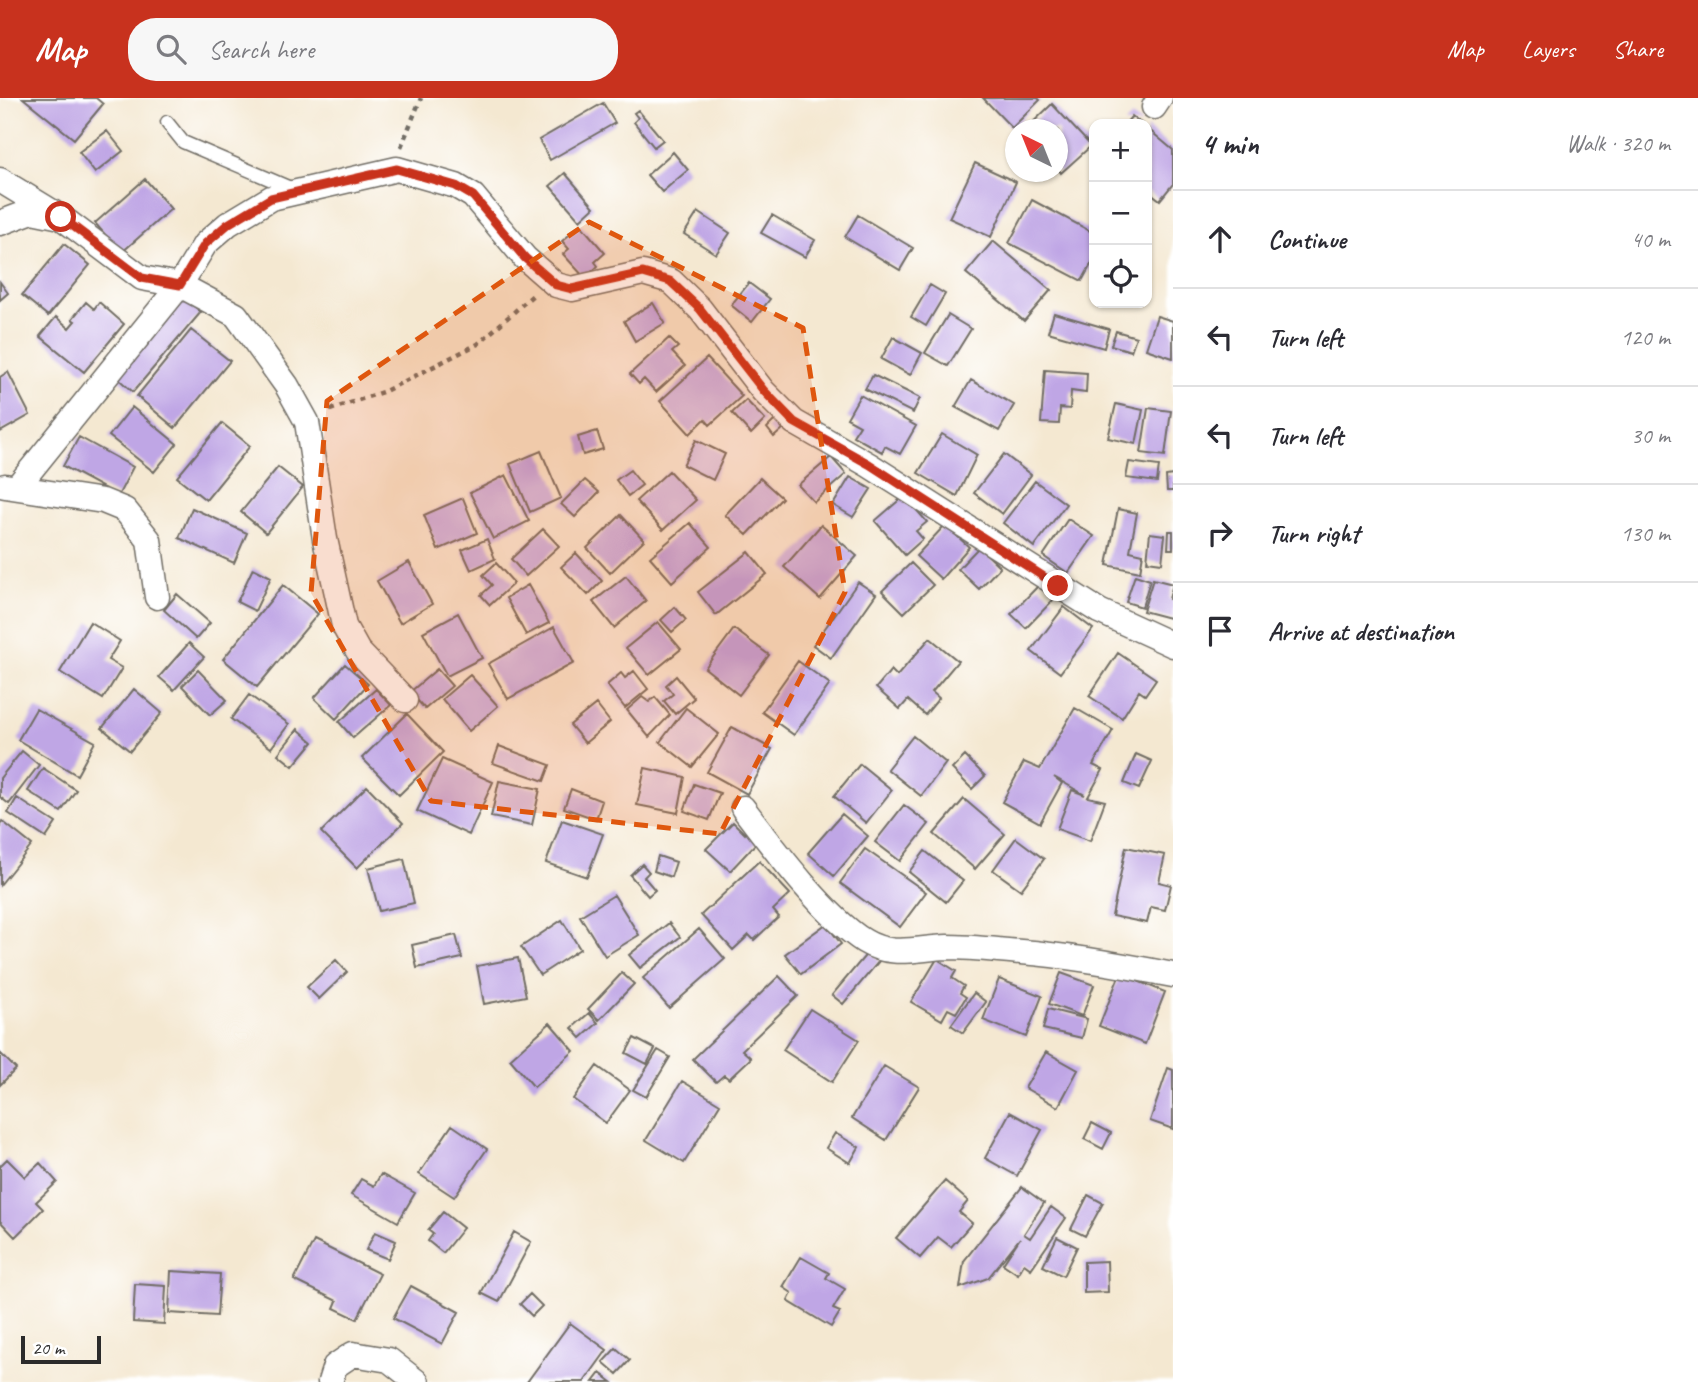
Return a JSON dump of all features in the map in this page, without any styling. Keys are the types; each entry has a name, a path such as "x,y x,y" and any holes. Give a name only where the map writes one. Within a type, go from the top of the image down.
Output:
{"street":[{"path":"8,486 180,285 205,244 228,224 271,198 397,169 456,186 473,196 546,279 572,289 643,273 670,281 700,309 764,391 794,422 869,464 1099,611 1173,645"},
{"path":"0,180 61,217 142,278 180,285 236,315 286,386 307,422 325,539 344,626 358,652 405,700"},
{"path":"0,223 32,211 61,217"},
{"path":"8,486 103,501 125,510 149,540 157,597"},
{"path":"743,808 773,849 848,929 866,942 892,953 946,947 1018,951 1080,957 1173,975"},
{"path":"330,1382 335,1366 353,1354 388,1360 417,1382"}],"lane":[{"path":"167,122 183,142 298,191"}],"path":[{"path":"397,169 401,148 421,98"},
{"path":"307,422 339,406 385,391 478,344 529,300 546,279"}],"highlighted area":[{"path":"589,222 803,328 845,592 720,834 431,801 311,593 327,401"}],"building":[{"path":"23,98 96,98 103,104 74,139"},
{"path":"983,98 1040,100 1021,119 1005,121"},
{"path":"603,103 615,123 550,160 539,140"},
{"path":"1052,104 1066,119 1036,119"},
{"path":"638,110 663,140 654,147 634,122 638,118 634,113"},
{"path":"1068,121 1089,144 1089,148 1068,167"},
{"path":"107,131 123,151 95,173 79,152"},
{"path":"1152,132 1173,150 1173,184 1160,200 1152,194"},
{"path":"673,152 688,170 662,192 647,175"},
{"path":"975,163 1005,177 1005,182 1016,182 991,237 949,218"},
{"path":"565,173 594,207 580,220 550,186"},
{"path":"145,179 171,209 121,253 95,223"},
{"path":"1032,200 1089,230 1089,268 1082,281 1009,243"},
{"path":"698,212 730,233 716,254 684,234"},
{"path":"772,215 815,240 805,257 761,233"},
{"path":"858,215 913,248 900,270 845,237"},
{"path":"581,225 605,253 595,262 598,266 585,278 563,254 569,249 562,241"},
{"path":"993,241 1051,290 1024,321 966,273"},
{"path":"64,244 90,265 48,316 22,295"},
{"path":"0,282 8,293 0,300"},
{"path":"749,283 770,299 752,322 731,305"},
{"path":"930,285 945,294 926,326 911,317"},
{"path":"182,296 201,312 133,392 114,375"},
{"path":"86,302 94,309 99,302 124,324 84,372 40,336 56,317 69,328 75,321 72,319"},
{"path":"653,303 665,323 635,341 624,321"},
{"path":"1054,313 1109,329 1104,348 1048,332"},
{"path":"948,315 971,329 948,366 925,353"},
{"path":"1157,316 1173,321 1173,358 1146,349"},
{"path":"191,330 230,361 175,428 137,396"},
{"path":"1116,331 1136,337 1131,351 1111,345"},
{"path":"893,337 922,353 910,375 881,359"},
{"path":"669,338 678,347 672,352 685,366 656,392 644,379 639,384 630,374"},
{"path":"707,358 742,396 710,425 705,419 690,434 660,401"},
{"path":"1045,370 1087,373 1086,393 1071,391 1070,409 1060,408 1059,424 1041,423"},
{"path":"8,372 30,415 0,432 0,377"},
{"path":"873,375 920,398 913,413 865,389"},
{"path":"971,380 1014,405 999,431 955,407"},
{"path":"860,395 916,426 900,454 885,446 882,452 853,436 860,425 847,418"},
{"path":"746,400 765,420 751,434 732,413"},
{"path":"1116,404 1143,410 1136,444 1108,438"},
{"path":"132,407 177,444 154,472 109,436"},
{"path":"1148,408 1171,411 1165,456 1141,453"},
{"path":"776,419 784,428 774,437 767,428"},
{"path":"222,423 250,446 206,500 177,477"},
{"path":"597,431 603,449 583,455 578,437"},
{"path":"942,434 977,455 957,496 918,473"},
{"path":"79,437 133,467 118,496 63,466"},
{"path":"696,440 725,454 713,480 683,465"},
{"path":"541,451 561,498 530,512 510,464"},
{"path":"1004,454 1031,475 1002,514 974,493"},
{"path":"831,457 846,474 814,502 798,485"},
{"path":"1129,462 1159,466 1157,482 1126,478"},
{"path":"278,467 303,487 266,533 241,512"},
{"path":"630,470 642,485 628,496 616,480"},
{"path":"669,471 696,500 663,530 636,501"},
{"path":"506,475 529,521 493,539 470,493"},
{"path":"1173,475 1173,491 1167,491 1166,476"},
{"path":"850,477 871,489 853,517 833,505"},
{"path":"760,478 782,498 747,535 725,515"},
{"path":"585,480 599,492 575,517 561,504"},
{"path":"1035,481 1066,504 1034,547 1003,523"},
{"path":"904,496 927,522 916,531 923,539 905,555 875,521"},
{"path":"463,498 477,533 438,550 424,515"},
{"path":"192,508 247,533 234,563 179,538"},
{"path":"1118,509 1137,513 1130,551 1143,554 1140,572 1107,565"},
{"path":"621,515 644,540 610,573 587,548"},
{"path":"1068,519 1094,536 1068,573 1043,556"},
{"path":"690,523 711,547 672,582 650,557"},
{"path":"821,525 857,556 820,599 784,567"},
{"path":"945,525 969,547 941,579 916,556"},
{"path":"543,529 559,546 526,576 511,559"},
{"path":"1169,531 1173,531 1173,549 1168,549"},
{"path":"1150,533 1165,535 1162,563 1147,561"},
{"path":"487,539 495,559 471,570 462,550"},
{"path":"979,547 1000,567 979,589 958,569"},
{"path":"749,552 767,574 716,615 698,592"},
{"path":"576,553 602,581 588,595 561,567"},
{"path":"409,562 432,604 400,623 377,581"},
{"path":"496,563 514,583 490,605 481,595 492,585 483,575"},
{"path":"911,563 933,585 904,613 882,591"},
{"path":"253,568 271,577 255,611 237,602"},
{"path":"1135,575 1150,580 1142,607 1126,602"},
{"path":"626,576 646,601 614,628 593,602"},
{"path":"1153,579 1173,584 1169,599 1173,600 1173,619 1143,611"},
{"path":"858,582 876,594 831,658 813,645"},
{"path":"283,585 318,614 257,687 223,659"},
{"path":"528,585 549,623 526,635 506,598"},
{"path":"1039,585 1054,599 1026,628 1011,614"},
{"path":"177,594 210,623 196,639 164,610"},
{"path":"675,607 686,620 672,632 661,620"},
{"path":"1064,607 1093,629 1060,673 1031,651"},
{"path":"458,613 482,658 447,676 423,632"},
{"path":"90,622 120,641 108,660 122,668 103,699 60,672"},
{"path":"658,622 681,649 649,675 626,648"},
{"path":"554,627 574,663 508,699 488,664"},
{"path":"734,629 769,655 739,695 705,668"},
{"path":"930,638 958,661 932,692 939,698 925,715 908,700 900,709 876,688 891,670 897,676"},
{"path":"189,643 204,657 174,690 159,677"},
{"path":"1118,653 1156,679 1145,695 1139,691 1122,718 1089,696"},
{"path":"798,661 830,684 794,735 762,712"},
{"path":"345,664 368,684 336,719 314,698"},
{"path":"437,669 452,686 425,709 410,692"},
{"path":"198,670 227,700 210,715 182,686"},
{"path":"634,671 648,689 625,708 607,685 621,673 625,678"},
{"path":"470,675 498,706 469,731 442,699"},
{"path":"676,676 694,698 675,714 664,701 673,694 666,685"},
{"path":"134,689 162,713 130,751 102,728"},
{"path":"376,689 391,705 353,738 339,722"},
{"path":"249,695 289,724 271,748 231,719"},
{"path":"642,697 649,702 655,697 670,715 649,737 627,710"},
{"path":"596,704 610,722 585,743 570,725"},
{"path":"686,708 719,734 692,767 660,742"},
{"path":"1075,708 1113,730 1093,765 1103,770 1088,797 1105,801 1090,841 1057,829 1072,790 1085,795 1054,777 1062,783 1040,823 1002,802 1024,762 1040,769"},
{"path":"36,709 95,742 77,775 18,740"},
{"path":"407,714 443,752 399,795 362,758"},
{"path":"732,727 772,749 747,794 707,772"},
{"path":"298,729 313,742 293,766 278,754"},
{"path":"913,736 946,763 921,796 887,769"},
{"path":"499,746 550,765 544,781 493,763"},
{"path":"22,751 39,765 9,804 0,797 0,778"},
{"path":"1136,754 1152,761 1139,789 1124,783"},
{"path":"965,756 985,776 972,789 952,769"},
{"path":"442,759 493,782 469,835 417,811"},
{"path":"860,764 892,790 866,823 834,796"},
{"path":"43,768 76,790 61,812 28,791"},
{"path":"645,768 685,777 678,813 637,805"},
{"path":"499,781 540,789 532,825 491,817"},
{"path":"694,784 720,793 709,820 684,811"},
{"path":"367,786 403,823 357,868 321,832"},
{"path":"571,789 602,801 596,819 564,808"},
{"path":"17,798 56,823 46,838 8,813"},
{"path":"964,799 1005,834 975,869 934,834"},
{"path":"904,805 929,824 900,861 875,842"},
{"path":"842,814 868,836 834,876 808,853"},
{"path":"562,820 603,834 587,877 546,863"},
{"path":"2,821 32,845 0,885 0,824"},
{"path":"733,822 745,834 748,830 759,840 730,871 706,849"},
{"path":"1016,838 1044,859 1021,890 993,870"},
{"path":"1126,847 1165,855 1159,882 1171,885 1165,910 1151,907 1147,923 1112,916"},
{"path":"865,849 926,892 900,927 840,883"},
{"path":"925,851 963,881 946,902 909,872"},
{"path":"658,856 676,862 671,877 654,871"},
{"path":"404,859 414,903 379,911 368,868"},
{"path":"759,861 790,894 773,910 779,917 754,940 749,935 733,950 701,915"},
{"path":"642,864 649,872 644,877 655,890 648,896 630,875"},
{"path":"614,895 639,935 605,956 580,916"},
{"path":"562,920 580,949 540,975 521,947"},
{"path":"669,923 680,937 640,968 629,955"},
{"path":"826,924 841,944 801,974 785,954"},
{"path":"699,929 725,959 669,1008 643,978"},
{"path":"456,935 462,958 417,968 412,945"},
{"path":"869,951 880,960 843,1004 832,995"},
{"path":"518,958 526,996 484,1004 477,966"},
{"path":"937,959 956,971 952,978 964,986 960,993 966,997 956,1013 948,1009 942,1020 911,1002"},
{"path":"336,960 347,972 319,999 307,987"},
{"path":"622,973 634,984 599,1020 588,1009"},
{"path":"1061,973 1094,985 1082,1016 1049,1004"},
{"path":"1120,974 1165,992 1145,1044 1099,1026"},
{"path":"779,976 798,996 742,1050 751,1058 729,1079 724,1075 716,1082 693,1059"},
{"path":"999,979 1042,996 1026,1037 983,1020"},
{"path":"974,993 986,1002 963,1033 951,1025"},
{"path":"810,1009 859,1040 832,1082 783,1050"},
{"path":"1048,1009 1087,1019 1082,1038 1043,1029"},
{"path":"589,1013 598,1023 581,1038 572,1028"},
{"path":"550,1023 574,1051 534,1087 510,1059"},
{"path":"634,1038 655,1049 647,1064 626,1053"},
{"path":"658,1050 670,1057 646,1097 633,1090"},
{"path":"1046,1052 1078,1070 1058,1107 1025,1088"},
{"path":"0,1053 16,1069 0,1085"},
{"path":"597,1066 630,1090 606,1123 573,1099"},
{"path":"884,1066 919,1087 886,1140 852,1118"},
{"path":"1168,1068 1173,1070 1173,1129 1150,1121"},
{"path":"682,1081 720,1104 684,1163 646,1140"},
{"path":"1010,1112 1042,1130 1017,1176 985,1158"},
{"path":"1092,1123 1111,1133 1103,1149 1084,1139"},
{"path":"452,1125 487,1149 454,1197 419,1174"},
{"path":"835,1133 859,1147 850,1163 826,1148"},
{"path":"7,1159 25,1177 40,1163 57,1182 36,1202 43,1209 15,1237 0,1221 0,1166"},
{"path":"381,1174 415,1193 398,1222 351,1195 361,1179 374,1186"},
{"path":"945,1181 968,1201 959,1212 972,1223 951,1247 938,1237 920,1258 896,1238"},
{"path":"1022,1187 1044,1203 1024,1234 1030,1238 1051,1207 1066,1218 1031,1269 1024,1264 1018,1274 1003,1264 1020,1238 988,1278 960,1288 964,1261"},
{"path":"1088,1195 1103,1203 1085,1236 1071,1229"},
{"path":"443,1212 463,1228 443,1253 428,1241 433,1234 428,1230"},
{"path":"375,1232 396,1241 388,1259 366,1250"},
{"path":"514,1232 531,1242 499,1302 481,1293"},
{"path":"1057,1237 1077,1247 1063,1276 1043,1266"},
{"path":"314,1241 380,1274 357,1319 334,1308 337,1301 294,1280"},
{"path":"801,1257 829,1273 826,1278 845,1289 833,1309 840,1312 831,1327 788,1301 792,1293 783,1287"},
{"path":"1107,1261 1108,1292 1084,1293 1084,1262"},
{"path":"171,1271 220,1274 217,1316 169,1313"},
{"path":"135,1284 166,1286 164,1324 133,1322"},
{"path":"411,1286 459,1312 442,1344 393,1318"},
{"path":"530,1294 542,1306 532,1316 520,1304"},
{"path":"570,1323 607,1350 584,1382 527,1382"},
{"path":"616,1348 630,1360 617,1374 603,1362"},
{"path":"600,1373 612,1382 593,1382"}],"route":[{"path":"61,217 142,278 180,285 205,244 228,224 271,198 352,177 397,169 456,186 473,196 525,258 556,285 572,289 643,273 670,281 682,289 700,309 764,391 794,422 869,464 1017,557 1058,586"}]}
